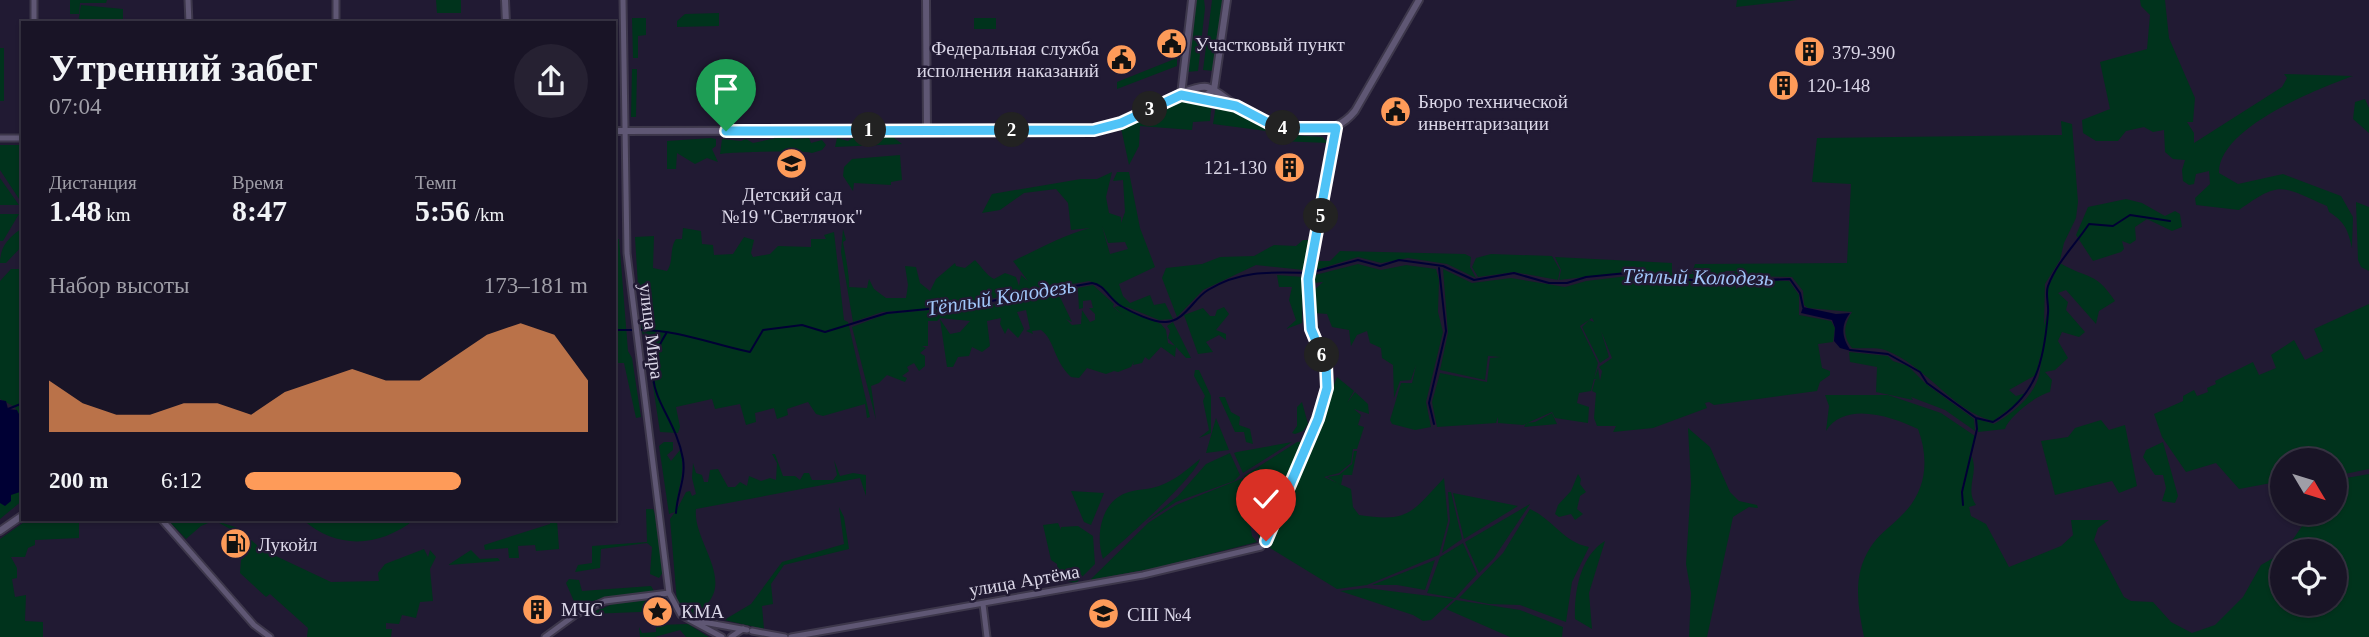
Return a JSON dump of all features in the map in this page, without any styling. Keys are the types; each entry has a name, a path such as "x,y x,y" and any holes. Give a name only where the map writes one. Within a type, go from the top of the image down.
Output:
{"main road":[{"path":"505,0 506,21"},
{"path":"926,0 927,130"},
{"path":"1181,95 1192,0"},
{"path":"1203,97 1214,90 1227,0"},
{"path":"616,131 1094,130 1121,123 1181,95 1189,88 1206,87 1278,128 1336,128 1355,111 1419,0"},
{"path":"1181,95 1203,97 1236,106"},
{"path":"0,531 21,516"}],"street":[{"path":"34,0 34,21"},
{"path":"188,0 189,21"},
{"path":"336,0 336,21"},
{"name":"улица Мира","path":"623,0 627,253 669,593"},
{"name":"улица Артёма","path":"791,637 1143,575 1261,547 1318,419 1327,388 1326,365 1311,329 1308,279 1336,128"},
{"path":"0,138 21,138"},
{"path":"163,521 254,625 270,637"},
{"path":"545,637 575,615 605,601 669,593 678,612 722,637"},
{"path":"983,604 987,637"},
{"path":"692,620 785,637"},
{"path":"731,637 738,631 749,630 757,637"}],"green space":[{"path":"70,0 107,0 106,3 80,3 79,14 70,14"},
{"path":"436,0 461,0 461,13 437,13"},
{"path":"1194,0 1204,0 1205,8 1198,71 1186,72"},
{"path":"1212,0 1224,0 1215,71 1203,70"},
{"path":"1737,0 1797,0 1736,7"},
{"path":"2140,0 2165,0 2169,38 2195,98 2193,122 2187,122 2194,133 2194,143 2282,87 2287,78 2284,74 2353,76 2317,90 2251,126 2234,141 2223,156 2219,173 2238,184 2283,174 2341,196 2353,217 2352,248 2345,227 2329,212 2327,206 2290,191 2273,190 2239,210 2196,205 2195,198 2210,184 2209,171 2196,174 2194,184 2189,185 2183,181 2185,160 2173,159 2165,152 2164,130 2153,132 2144,127 2126,131 2118,141 2096,141 2083,133 2082,120 2110,109 2100,62 2147,49 2150,15 2141,6"},
{"path":"81,5 123,9 123,21 78,21"},
{"path":"719,13 719,26 677,27 677,21 685,14"},
{"path":"632,18 646,18 646,35 638,36 638,58 633,58"},
{"path":"974,18 996,18 996,29 974,29"},
{"path":"0,48 4,48 4,101 0,101"},
{"path":"1177,58 1177,66 1117,89 1117,82"},
{"path":"632,69 637,69 636,117 631,117"},
{"path":"2365,99 2369,108 2369,133 2353,119 2355,102"},
{"path":"1178,102 1212,102 1210,121 1193,122 1192,130 1140,126 1139,146 1129,165 1121,128"},
{"path":"1216,104 1284,134 1322,137 1329,143 1278,141 1272,139 1273,132 1213,124"},
{"path":"2061,121 2072,124 2078,202 2076,218 2064,243 2060,260 2045,284 2044,326 2048,310 2046,291 2060,263 2096,280 2115,301 2099,311 2096,324 2066,290 2058,293 2068,302 2066,310 2085,332 2079,337 2062,332 2058,341 2068,358 2055,370 2045,372 2052,380 2050,392 2024,407 2005,429 1978,432 1977,419 1994,424 2020,405 2034,388 2040,357 2036,375 2009,390 2016,396 2026,393 2019,402 1993,421 1964,407 1900,357 1881,349 1852,348 1845,330 1852,312 1808,308 1804,305 1803,291 1792,277 1742,276 1711,280 1627,272 1559,280 1561,270 1555,257 1672,263 1672,273 1711,275 1718,279 1737,271 1726,271 1717,277 1711,274 1692,273 1695,264 1847,263 1851,184 1812,182 1817,138 2062,135"},
{"path":"786,136 794,139 809,138 811,143 822,140 826,145 822,150 812,153 720,154 722,139 746,139 753,143"},
{"path":"893,137 902,144 835,147 837,138 848,141 852,138"},
{"path":"716,139 716,146 712,149 718,162 707,158 695,164 677,153 676,169 667,169 667,141"},
{"path":"0,145 20,145 21,202 0,170"},
{"path":"900,155 902,180 891,182 891,185 854,183 853,191 843,176 844,167 852,159"},
{"path":"1112,172 1106,197 1109,213 1121,217 1121,223 1125,212 1123,180 1113,181 1117,172 1129,172 1140,228 1155,267 1119,284 1123,296 1130,303 1150,295 1154,305 1165,303 1173,319 1159,320 1127,307 1123,308 1161,324 1166,330 1168,343 1175,346 1168,338 1170,331 1167,326 1173,322 1191,358 1186,358 1176,347 1175,357 1161,347 1149,360 1145,357 1142,363 1133,365 1134,361 1131,367 1118,372 1106,374 1087,368 1079,378 1071,377 1065,371 1046,334 1041,330 1032,331 1033,334 1026,331 1030,329 1026,310 1017,312 1024,329 1018,338 1008,328 1005,334 1000,324 1001,318 987,321 990,346 982,352 972,347 969,356 958,357 953,367 947,367 940,319 950,334 960,332 970,321 940,318 937,321 928,321 928,346 922,346 926,348 920,353 925,356 925,366 919,371 914,363 907,367 909,371 902,376 907,378 905,382 887,375 871,386 876,420 852,327 886,314 996,304 1093,285 1114,304 1113,307 1124,316 1114,307 1120,306 1102,286 1089,281 938,308 882,312 853,322 841,252 843,229 849,287 867,288 869,279 874,289 886,298 906,298 908,285 905,266 916,267 920,283 930,291 936,279 955,263 956,266 965,268 975,260 994,279 1005,273 1016,277 1019,286 1021,275 1028,281 1013,261 1061,238 1090,228 1071,230 1068,203 1056,189 1024,193 1000,210 982,213 992,194 1081,179 1097,179","holes":["1102,226 1108,243 1125,242 1128,249 1110,254","1078,290 1079,309 1083,308 1083,301 1091,300 1093,308 1089,308 1095,314 1095,320 1090,322 1082,310 1081,324 1072,325 1066,319 1072,322 1060,297"]},
{"path":"0,178 19,205 0,205"},
{"path":"2126,199 2142,203 2165,216 2175,211 2180,214 2182,227 2172,231 2147,219 2135,227 2136,240 2130,244 2122,241 2124,249 2121,252 2093,261 2076,235 2088,207"},
{"path":"2356,202 2369,207 2369,271 2361,267 2358,260"},
{"path":"0,214 19,214 3,241 0,241"},
{"path":"683,228 701,231 702,244 713,245 714,255 733,254 744,237 754,240 751,253 753,257 770,254 778,246 811,247 811,239 826,239 824,235 834,232 844,320 848,322 870,417 867,418 865,404 823,416 816,414 808,402 787,409 788,415 777,419 774,408 755,413 756,422 746,425 740,404 715,409 712,399 676,407 680,427 678,433 660,432 647,346 641,329 644,298 638,286 635,237 654,236 653,268 667,271 674,243 676,239 682,239"},
{"path":"21,229 21,247 6,263 0,263 1,252 12,236"},
{"path":"616,239 619,239 628,351 632,358 641,417 636,418 624,363 616,363"},
{"path":"1303,240 1309,240 1304,270 1256,265 1203,290 1177,317 1162,278 1166,268 1202,264 1220,257 1254,256 1274,245 1296,246"},
{"path":"1340,251 1465,254 1471,257 1470,267 1476,278 1447,264 1408,258 1381,263 1358,257 1316,270 1318,261 1330,261"},
{"path":"1491,254 1552,256 1560,270 1558,280 1514,272 1478,277 1472,267 1476,258"},
{"path":"1358,264 1381,270 1406,265 1436,269 1439,280 1438,312 1443,332 1426,402 1431,427 1415,430 1392,424 1390,420 1401,383 1412,383 1416,365 1411,380 1400,381 1394,398 1393,365 1382,358 1381,348 1370,343 1367,331 1357,335 1351,346 1349,330 1332,327 1327,314 1315,313 1313,318 1312,292 1323,282 1313,283 1315,275"},
{"path":"11,269 21,270 20,418 15,407 0,399 0,281"},
{"path":"1443,269 1472,283 1511,278 1565,287 1586,281 1628,276 1709,283 1735,281 1736,289 1740,280 1789,281 1799,295 1799,315 1831,321 1835,328 1833,342 1818,344 1822,368 1830,371 1830,375 1820,382 1817,391 1714,405 1709,402 1705,403 1707,408 1653,428 1613,432 1616,426 1597,426 1594,418 1596,393 1592,391 1595,380 1598,380 1594,379 1591,391 1579,393 1577,403 1589,407 1588,423 1555,418 1552,412 1523,425 1498,423 1498,417 1496,423 1437,427 1432,402 1440,373 1487,382 1490,358 1501,357 1488,356 1485,380 1440,370 1448,333","holes":["1589,320 1582,327 1600,363 1609,357 1601,331 1612,358 1599,367 1602,371 1600,381 1598,368 1594,379 1598,363 1580,326"]},
{"path":"1277,275 1303,277 1302,323 1286,329 1296,320 1289,300 1292,287 1279,287"},
{"path":"2369,304 2369,469 2347,474 2347,448 2270,448 2270,483 2239,489 2216,463 2186,472 2162,437 2154,414 2183,401 2183,396 2194,390 2197,396 2208,392 2207,388 2216,384 2215,381 2253,362 2259,375 2276,368 2271,355 2294,340 2305,360 2323,351 2314,329"},
{"path":"1224,307 1229,314 1216,330 1226,334 1226,340 1219,335 1206,342 1213,352 1198,354 1184,315 1203,308 1210,316 1215,316 1217,310"},
{"path":"1849,352 1888,356 1893,361 1908,366 1926,384 1974,419 1975,431 1945,410 1911,397 1913,400 1876,392 1877,367 1850,362"},
{"path":"1195,370 1199,370 1211,396 1211,433 1199,438 1209,430 1203,401 1205,396 1194,376"},
{"path":"1337,377 1354,391 1347,403 1355,392 1368,404 1369,414 1354,409 1361,415 1358,425 1364,427 1357,449 1353,449 1351,463 1339,473 1324,477 1351,489 1353,507 1359,515 1376,517 1399,516 1408,512 1444,478 1448,521 1439,555 1367,585 1337,589 1270,548"},
{"path":"1825,395 1888,395 1941,413 1975,436 1962,495 1971,455 1974,468 1971,493 1976,505 1969,507 1971,516 1986,524 2009,567 2061,546 2073,535 2071,520 2109,520 2098,528 2094,540 2124,597 2131,601 2153,602 2171,622 2192,633 2215,625 2243,597 2261,565 2270,560 2270,616 2347,616 2347,539 2293,539 2303,525 2347,525 2347,478 2369,474 2369,637 1864,637 1858,592 1864,559 1873,544 1909,508 1915,498 1923,476 1924,453 1918,429 1883,416 1845,416 1834,422 1826,431 1829,406"},
{"path":"1219,397 1225,397 1231,412 1240,417 1239,425 1250,429 1253,444 1246,442 1244,432 1235,432"},
{"path":"1302,402 1308,424 1303,431 1295,434 1292,433 1297,426 1297,407"},
{"path":"1552,413 1557,424 1524,427 1526,423 1535,422"},
{"path":"1216,418 1229,450 1206,453"},
{"path":"2101,420 2109,430 2125,425 2137,486 2119,493 2112,481 2055,495 2041,441 2068,437 2075,428"},
{"path":"1688,428 1710,447 1730,492 1739,501 1757,505 1758,508 1749,507 1733,517 1707,637 1689,637 1691,593 1686,564 1691,484"},
{"path":"1304,441 1260,542 1244,476 1297,442"},
{"path":"664,442 673,442 673,450 667,455 671,461 680,450 682,459 676,511 686,492 690,491 692,496 696,494 692,478 693,463 696,473 702,475 704,482 708,482 710,470 718,469 728,487 735,487 740,482 747,486 749,476 761,481 770,478 776,480 777,463 772,454 775,454 783,476 795,476 800,480 804,473 809,473 812,480 833,480 837,475 834,460 840,476 853,473 866,475 866,496 860,478 696,509 697,522 715,578 714,591 708,603 694,614 684,610 677,602 670,519 675,512 669,514 659,446"},
{"path":"1292,442 1243,473 1234,453 1237,452"},
{"path":"2163,442 2178,496 2175,503 2162,501 2166,488 2163,475 2155,475 2143,457 2146,450"},
{"path":"1354,451 1357,451 1352,475 1343,475 1341,485 1327,477 1339,475 1352,464"},
{"path":"1230,453 1240,475 1234,481 1176,502 1146,522 1178,496 1206,464"},
{"path":"1200,459 1186,480 1103,559 1100,530 1111,504 1126,493 1170,481"},
{"path":"1578,474 1580,484 1586,492 1580,496 1577,509 1583,514 1575,520 1571,514 1559,517 1555,514 1558,505 1571,491"},
{"path":"1243,478 1252,536 1257,542 1155,568 1090,580 1148,523 1176,505"},
{"path":"1071,491 1104,493 1091,525 1084,522"},
{"path":"21,492 21,502 0,519 0,503 5,505 11,501 11,495"},
{"path":"1448,492 1451,492 1462,539 1442,553 1450,521"},
{"path":"1453,493 1518,506 1464,539"},
{"path":"1530,504 1494,558 1479,573 1465,542"},
{"path":"839,507 844,517 849,549 784,565 771,584 773,604 762,606 764,629 724,620 751,604 782,562 844,544"},
{"path":"646,509 653,509 655,514 663,572 659,578 650,574 652,547 647,543 601,549 600,568 575,572 578,565 592,563 592,546 647,542"},
{"path":"1530,509 1565,536 1589,547 1572,582 1566,622 1520,605 1489,604 1459,598 1503,553"},
{"path":"26,521 84,522 79,523 79,538 35,540 35,545 28,548 25,557 11,557 17,568 17,578 12,579 15,597 26,595 25,621 43,622 43,637 0,637 0,539"},
{"path":"169,521 213,521 201,526 186,539"},
{"path":"216,521 238,528 261,549 331,582 379,581 378,573 385,564 424,549 428,557 430,550 436,557 430,569 433,601 420,602 416,618 402,615 399,624 386,623 386,629 392,629 391,637 307,637 308,628 270,594 266,597 240,573 241,560 248,554 235,539 239,534"},
{"path":"304,521 413,521 387,536 373,540 344,540 316,530"},
{"path":"550,521 557,521 559,549 536,551 535,545 518,546 519,558 509,558 508,548 485,550 484,545 550,524"},
{"path":"1058,523 1061,530 1061,527 1078,526 1093,536 1095,564 1076,583 1059,580 1057,564 1051,560 1043,525"},
{"path":"1605,541 1589,593 1592,629 1575,619 1577,586 1584,565 1596,548"},
{"path":"1463,543 1477,574 1455,598 1427,593 1440,557"},
{"path":"471,550 480,559 498,558 500,561 448,565"},
{"path":"1435,560 1425,590 1397,585 1372,585"},
{"path":"569,579 579,580 582,591 651,586 654,591 606,597 576,606 566,583"},
{"path":"1366,588 1454,599 1431,620 1423,621 1413,615 1340,591"},
{"path":"648,600 664,604 666,611 588,614 613,604"},
{"path":"1456,600 1520,610 1563,627 1562,637 1510,637 1446,609"},
{"path":"688,624 709,637 686,637 680,630 655,637 640,637 639,627 642,633 656,632 656,625"}],"shaded area":[{"path":"1803,307 1836,314 1850,313 1843,332 1851,351 1840,348 1834,341 1835,328 1832,320 1801,313"},
{"path":"0,400 6,401 8,409 17,410 21,418 21,492 11,495 11,501 5,506 0,503"}],"waterway":[{"name":"Тёплый Колодезь","path":"1850,350 1888,354 1920,372 1927,383 1976,418 1993,422 2020,401 2036,376 2044,347 2048,286 2061,261 2089,224 2113,226 2130,215 2170,221"},
{"name":"Тёплый Колодезь","path":"1313,272 1358,260 1380,266 1399,260 1443,266 1474,280 1514,273 1549,283 1567,283 1586,277 1627,273 1710,282 1790,279 1800,293 1803,307"},
{"path":"1434,424 1429,403 1446,331 1439,268"},
{"name":"Тёплый Колодезь","path":"640,330 682,335 750,352 763,330 802,325 825,332 887,313 969,305 1092,283 1100,286 1117,303 1136,314 1166,322 1184,314 1203,294 1220,283 1268,273 1307,273"},
{"name":"Тёплый Колодезь","path":"616,330 634,330"},
{"path":"667,332 657,351 653,368 658,397 672,425 683,459 676,513"},
{"name":"Тёплый Колодезь","path":"8,409 21,404"},
{"path":"1963,505 1962,492 1977,429 1976,419"}],"place":[{"name":"Участковый пункт","path":"1172,44"},
{"name":"379-390","path":"1809,52"},
{"name":"Федеральная служба исполнения наказаний","path":"1122,59"},
{"name":"120-148","path":"1784,85"},
{"name":"Бюро технической инвентаризации","path":"1395,112"},
{"name":"Детский сад №19 \"Светлячок\"","path":"792,163"},
{"name":"121-130","path":"1290,167"},
{"name":"Лукойл","path":"235,544"},
{"name":"МЧС","path":"538,609"},
{"name":"КМА","path":"658,611"},
{"name":"СШ №4","path":"1104,614"}],"route":[{"path":"726,131 1094,130 1121,123 1181,95 1203,97 1236,106 1278,128 1336,128 1308,279 1311,329 1326,365 1327,388 1318,419 1266,541"}]}
